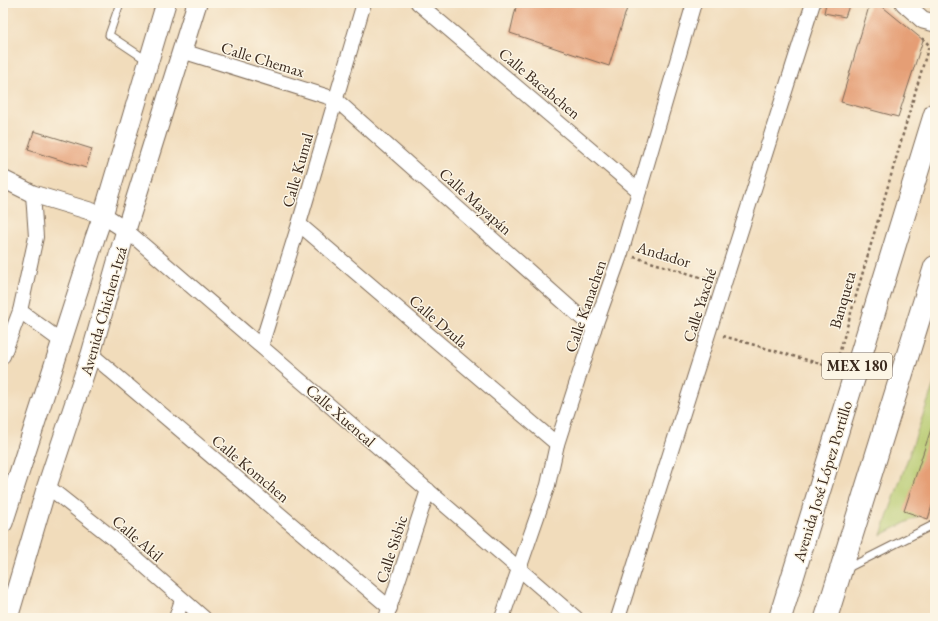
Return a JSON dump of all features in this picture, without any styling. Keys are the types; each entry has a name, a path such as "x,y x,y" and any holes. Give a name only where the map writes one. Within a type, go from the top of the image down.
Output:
{"main road":[{"name":"Avenida Chichen-Itzá","path":"3,523 61,341 104,215 166,3"},
{"name":"Avenida Chichen-Itzá","path":"8,618 47,486 91,354 126,230 197,3"},
{"name":"Avenida José López Portillo","path":"780,618 935,114"},
{"name":"MEX 180","path":"826,618 935,267"}],"street":[{"name":"Calle Kumal","path":"261,346 299,224 364,3"},
{"name":"Calle Bacabchen","path":"418,3 639,190"},
{"name":"Calle Kanachen","path":"502,618 548,485 557,444 594,329 621,253 694,3"},
{"name":"Calle Yaxché","path":"618,618 812,3"},
{"path":"904,3 923,20 935,23"},
{"name":"Calle Chemax","path":"182,51 335,99"},
{"name":"Calle Mayapán","path":"335,99 594,329"},
{"name":"Calle Xuencal","path":"3,179 33,194 104,215 126,230 576,618"},
{"path":"3,356 20,311 36,237 33,194"},
{"name":"Calle Dzula","path":"299,224 557,444"},
{"path":"20,311 61,341"},
{"name":"Calle Komchen","path":"91,354 388,613"},
{"name":"Calle Akil","path":"47,486 114,539 204,618"},
{"name":"Calle Sisbic","path":"388,613 428,490"},
{"path":"176,618 182,600"}],"lane":[{"path":"120,3 109,34 148,61"},
{"path":"840,572 935,524"}],"path":[{"name":"Banqueta","path":"833,376 929,45 919,34"},
{"name":"Andador","path":"621,253 724,284"},
{"path":"720,335 835,368"}],"green space":[{"path":"935,381 935,508 881,535"}],"building":[{"path":"517,3 612,3 627,8 609,66 510,33"},
{"path":"826,3 850,3 845,17 824,13"},
{"path":"870,3 878,3 923,40 898,117 841,102"},
{"path":"34,131 92,149 86,168 28,150"},
{"path":"935,417 935,496 928,519 904,511"}]}
